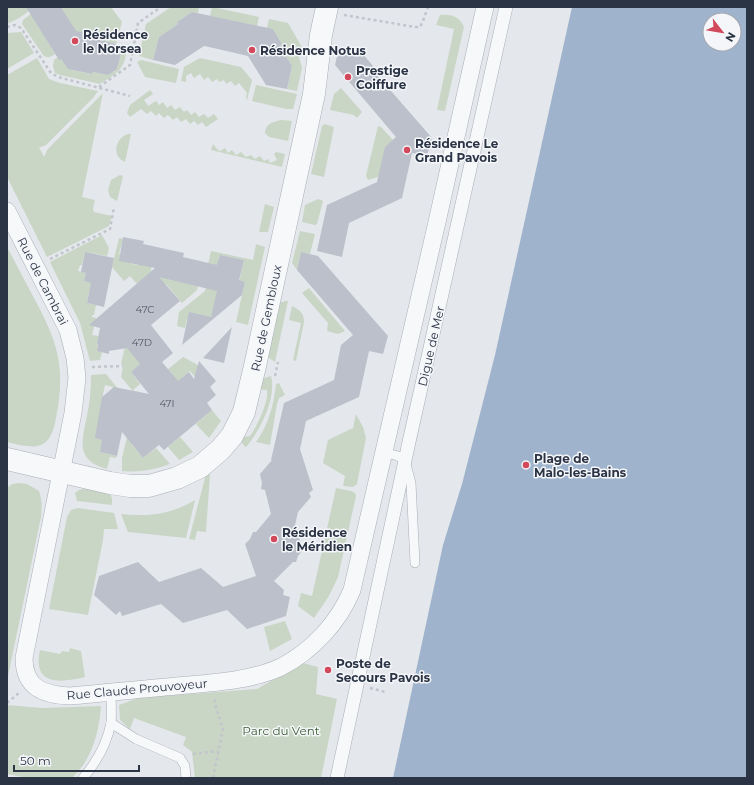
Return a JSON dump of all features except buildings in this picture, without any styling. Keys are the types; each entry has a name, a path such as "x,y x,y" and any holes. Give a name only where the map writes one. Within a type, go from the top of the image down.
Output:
{"street":[{"name":"Digue de Mer","path":"352,590 485,7"},
{"name":"Digue de Mer","path":"337,778 405,461 506,7"},
{"name":"Rue de Gembloux","path":"7,459 130,486 149,486 177,478 206,462 220,450 236,429 247,403 311,112 317,79 321,35 326,9"},
{"name":"Rue de Cambrai","path":"7,211 68,330 73,351 76,369 75,401 61,472"},
{"name":"Rue Claude Prouvoyeur","path":"61,472 25,652 24,667 32,683 39,689 49,694 70,696 217,682 257,675 275,669 305,652 325,634 341,613 352,590"}],"lane":[{"path":"383,452 398,456 405,461 411,483 415,563"},
{"path":"83,778 99,755 111,723 111,692"},
{"path":"111,723 136,739 176,755 184,762 186,778"}],"path":[{"path":"99,88 130,65 138,23 161,7"},
{"path":"326,9 420,27 424,21 428,7"},
{"path":"7,27 15,25 21,28 51,73 58,77 130,96"},
{"path":"35,266 110,229 114,207"},
{"path":"275,376 278,362"},
{"path":"76,369 123,366"},
{"path":"213,778 223,729 215,704 217,682"},
{"path":"371,688 385,692"},
{"path":"176,755 218,751"}],"green space":[{"path":"7,7 28,7 29,11 7,24"},
{"path":"61,7 111,7 122,22 116,44 78,35"},
{"path":"171,7 199,7 198,13 192,12 159,37 153,60 139,56 146,24"},
{"path":"212,7 259,17 257,26 210,16"},
{"path":"31,14 55,54 51,57 46,57 43,55 22,24 23,20"},
{"path":"440,15 454,16 460,20 464,27 445,111 437,110 454,29 436,25"},
{"path":"269,19 288,23 303,49 299,57 302,68 297,91 287,89 292,66 280,46 282,44 273,29 267,28"},
{"path":"21,32 34,53 7,69 7,33"},
{"path":"118,48 125,49 126,52 121,68 110,78 100,84 55,73 53,66 54,60 58,57 66,66 73,67 72,70 92,74 93,72 109,75 110,71 113,72 117,69 121,53"},
{"path":"37,58 49,79 60,83 98,91 93,98 46,145 39,147 44,157 47,150 103,93 82,197 95,200 93,209 94,212 112,216 109,226 47,257 7,177 7,75"},
{"path":"200,58 241,67 252,80 247,100 247,93 239,83 235,86 231,81 226,84 224,80 219,82 217,79 212,82 208,77 204,80 200,74 194,78 191,73 186,76 186,82 181,81 184,67"},
{"path":"141,60 179,69 176,83 145,77 137,62"},
{"path":"256,85 297,94 293,109 286,109 252,101"},
{"path":"341,88 362,112 357,118 354,115 330,110 334,94"},
{"path":"150,90 153,94 144,100 148,106 156,101 159,105 163,102 167,108 171,105 175,110 180,107 184,112 187,110 191,115 195,112 199,117 204,114 208,118 214,114 218,119 206,127 202,122 198,125 194,121 190,124 186,119 181,122 177,117 173,120 168,115 164,118 159,113 156,116 151,111 147,114 141,109 130,117 127,113 130,105"},
{"path":"282,120 292,121 288,141 269,137 265,133 268,125"},
{"path":"325,124 334,127 324,177 311,174 322,126"},
{"path":"378,126 381,127 393,140 381,176 368,180 366,176"},
{"path":"128,134 131,134 125,162 118,156 116,147 120,139"},
{"path":"213,144 220,151 225,148 228,153 232,150 236,155 241,152 246,157 251,155 255,159 260,156 264,161 268,159 270,163 277,160 274,154 276,152 285,154 282,167 211,150"},
{"path":"120,175 123,176 117,201 110,197 108,190 111,180"},
{"path":"318,199 323,201 317,224 315,225 302,222 305,205"},
{"path":"265,204 274,207 268,232 259,232"},
{"path":"300,231 315,234 310,254 301,252 297,270 292,263"},
{"path":"102,235 109,248 107,256 85,252 82,265 80,265 78,271 86,273 84,281 93,283 89,292 87,303 96,305 94,315 92,315 92,317 96,318 92,335 98,336 97,351 102,352 100,360 90,361 80,323 50,262"},
{"path":"119,238 123,239 119,254 132,255 131,264 138,265 139,261 152,261 151,271 198,286 197,290 182,303 166,284 148,296 130,276 124,281 112,267"},
{"path":"256,244 265,247 248,325 236,322 245,282 239,281 244,260 220,255 218,262 223,274 211,317 187,319 185,328 177,326 179,312 205,291 209,274 206,273 211,251 253,260"},
{"path":"7,247 48,327 54,342 59,365 59,395 53,429 50,437 40,445 26,446 7,442"},
{"path":"309,288 345,331 338,334 327,331 328,323 302,293"},
{"path":"288,301 275,362 269,358 266,352 280,303"},
{"path":"292,306 301,312 304,319 296,361 293,360 301,323 289,320"},
{"path":"128,333 140,364 131,372 140,384 133,390 135,392 137,391 143,399 134,443 132,445 143,458 156,448 170,464 158,468 128,472 122,471 122,458 131,420 128,408 132,390 121,377 123,366 121,364"},
{"path":"183,357 207,370 196,378 190,371 177,382 170,371 168,372 167,370"},
{"path":"106,374 119,390 112,390 113,387 105,385 100,409 105,440 100,452 117,456 116,458 110,457 107,469 90,461 85,455 83,449 90,400 91,375"},
{"path":"271,376 272,394 266,413 262,423 245,447 239,438 250,436 256,427 266,401 267,390 256,389 261,379"},
{"path":"279,383 285,395 279,398 277,404 270,445 256,442 267,422 274,399 276,384"},
{"path":"212,410 221,421 209,438 196,424"},
{"path":"356,414 363,427 366,438 357,484 353,487 343,486 345,476 323,463 328,440 353,428"},
{"path":"180,437 193,452 179,460 168,447"},
{"path":"206,474 210,474 206,532 197,531 195,540 189,539"},
{"path":"12,484 27,484 39,491 42,510 7,681 7,488"},
{"path":"89,487 110,492 112,505 77,501 75,493"},
{"path":"336,488 351,491 355,493 356,496 338,577 329,596 314,618 298,606 301,593 312,596"},
{"path":"195,500 186,538 128,532 121,514 150,515 178,509"},
{"path":"78,508 114,513 118,529 104,529 88,615 49,609 67,517 71,510"},
{"path":"285,621 292,639 270,651 264,627"},
{"path":"70,648 81,651 85,677 58,681 44,676 40,670 40,650 60,654 62,651 69,652"},
{"name":"Parc du Vent","path":"303,663 318,667 316,694 337,699 321,778 195,778 192,752 183,745 186,737 134,718 130,729 120,720 119,705 138,698 257,689"},
{"path":"7,705 42,708 101,706 93,745 85,763 72,778 29,778 7,774"}],"water":[{"path":"572,7 747,7 747,778 393,778 443,545 462,484 495,355"}],"place":[{"name":"Résidence le Norsea","path":"75,41"},
{"name":"Résidence Notus","path":"252,50"},
{"name":"Prestige Coiffure","path":"348,77"},
{"name":"Résidence Le Grand Pavois","path":"407,150"},
{"name":"Plage de Malo-les-Bains","path":"526,465"},
{"name":"Résidence le Méridien","path":"274,539"},
{"name":"Poste de Secours Pavois","path":"328,670"}]}
